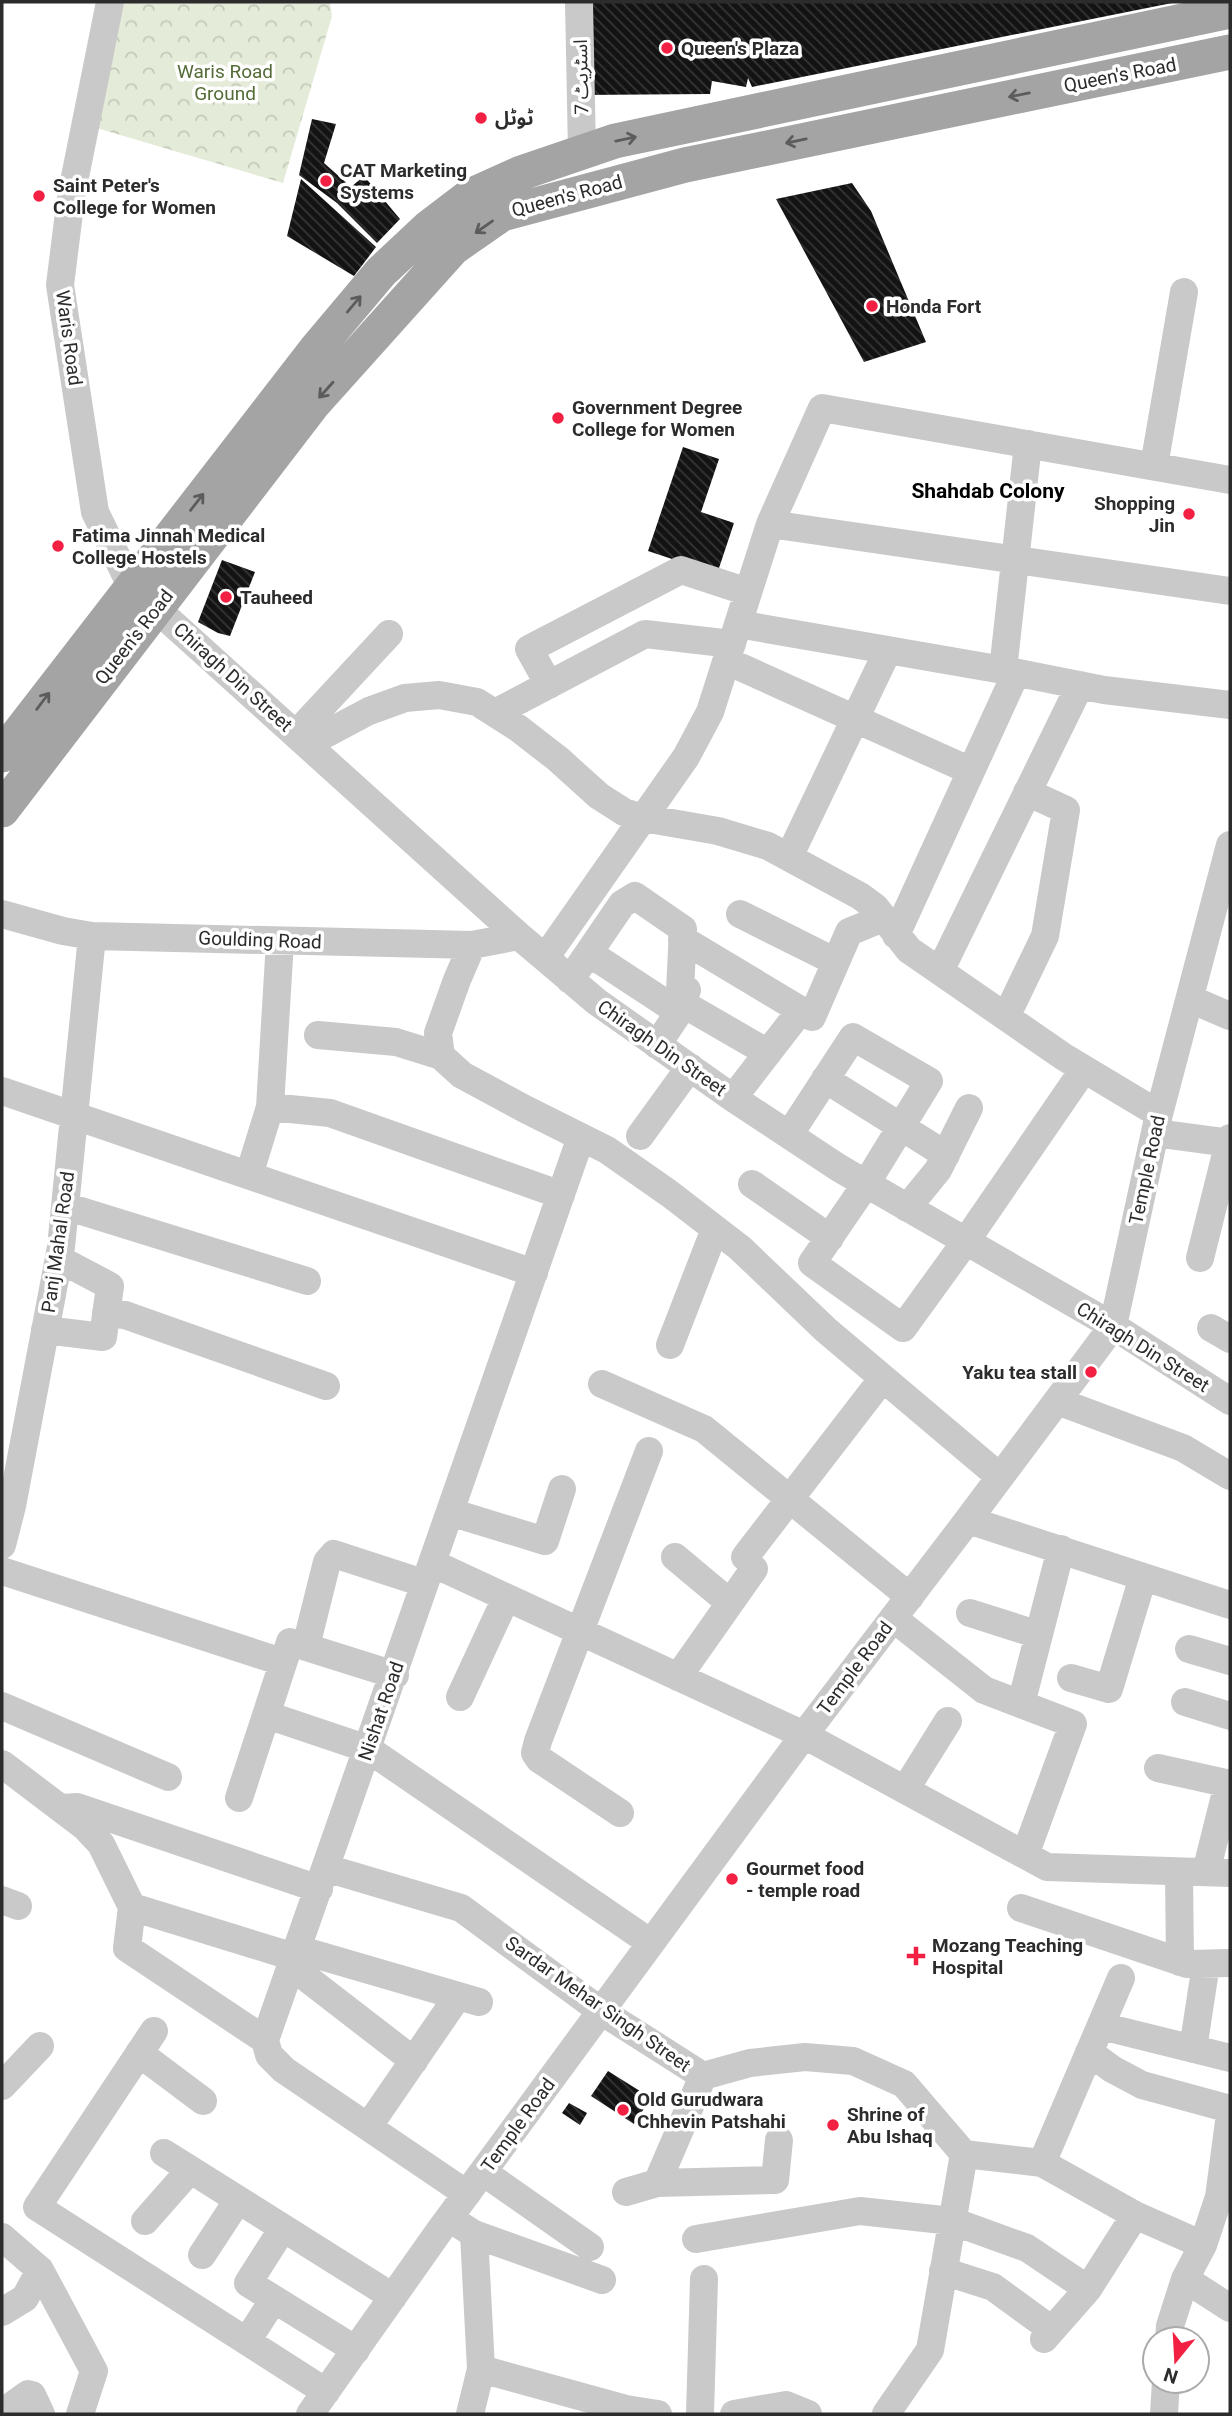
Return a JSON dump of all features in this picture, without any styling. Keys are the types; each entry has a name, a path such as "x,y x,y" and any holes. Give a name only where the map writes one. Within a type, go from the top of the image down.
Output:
{"main road":[{"name":"Queen's Road","path":"2,810 144,597 317,348 390,263 428,228 470,196 521,173 628,138 1230,11"},
{"name":"Queen's Road","path":"2,755 453,248 502,214 685,165 1230,52"}],"street":[{"name":"Waris Road","path":"110,2 71,197 60,285 95,512 144,597"},
{"name":"اسٹریٹ 7","path":"579,2 582,152"},
{"path":"1154,466 1184,292"},
{"path":"545,958 686,757 710,712 770,524 822,408 1230,480"},
{"path":"890,926 971,771 1010,671 1016,559 1028,444"},
{"path":"770,524 1230,590"},
{"path":"549,685 529,649 681,570 748,592"},
{"name":"Chiragh Din Street","path":"144,597 519,936 597,1002 733,1098 866,1184 1113,1326 1230,1401"},
{"path":"302,739 389,634"},
{"path":"495,713 645,634 732,643 888,650 1080,685 1230,705"},
{"path":"732,643 855,719 971,771"},
{"path":"789,857 888,650"},
{"path":"940,971 1080,685"},
{"path":"302,739 405,698 439,695 477,702 558,759 599,796 624,812 643,818 718,831 768,846 860,896 875,907 909,950 1084,1069 1157,1123 1230,1141 1200,1258"},
{"path":"1006,1017 1045,936 1066,810 1027,792"},
{"name":"Temple Road","path":"318,2403 449,2218 804,1735 1113,1326 1157,1123 1230,845"},
{"path":"570,980 622,904 635,896 683,929 679,1007"},
{"name":"Goulding Road","path":"2,914 92,936 472,946 519,936"},
{"path":"740,914 836,962"},
{"path":"682,939 812,1017 849,932 890,926"},
{"name":"Panj Mahal Road","path":"2,1545 12,1506 59,1259 92,936"},
{"path":"249,1175 270,1107 280,941"},
{"path":"441,1056 438,1033 472,946"},
{"path":"589,953 679,1007 768,1053"},
{"path":"657,1045 709,956"},
{"path":"1190,999 1230,1016"},
{"path":"733,1098 801,1010"},
{"path":"318,1035 396,1042 441,1056 462,1075 607,1150 740,1248 826,1330 1000,1477"},
{"path":"789,1135 853,1037 929,1081 866,1184 812,1263 903,1328 1084,1069"},
{"path":"640,1136 690,1067"},
{"path":"825,1079 946,1155"},
{"path":"2,1091 534,1273"},
{"path":"270,1107 330,1112 561,1195"},
{"path":"907,1208 938,1170 969,1108"},
{"name":"Nishat Road","path":"265,2040 395,1675 428,1573 581,1137"},
{"path":"752,1184 830,1238"},
{"path":"65,1206 307,1281"},
{"path":"670,1345 715,1228"},
{"path":"46,1330 103,1337 110,1286 59,1259"},
{"path":"106,1313 125,1315 326,1386"},
{"path":"678,1677 730,1603 749,1563 790,1499 883,1378"},
{"path":"602,1384 704,1429 790,1499 984,1690 1073,1724 1025,1856"},
{"path":"1057,1401 1183,1448 1230,1476"},
{"path":"620,1813 539,1759 535,1753 649,1451"},
{"path":"450,1512 545,1541 562,1489"},
{"path":"968,1520 1143,1577 1228,1601"},
{"path":"1021,1704 1061,1549"},
{"path":"306,1646 327,1562 334,1554 428,1573 506,1598 804,1735 1047,1867 1205,1872"},
{"path":"675,1557 730,1603"},
{"path":"2,1571 282,1662"},
{"path":"1071,1678 1109,1689 1143,1577"},
{"path":"460,1697 506,1598"},
{"path":"970,1613 1039,1635"},
{"path":"239,1798 290,1642 395,1675"},
{"path":"1189,1649 1230,1661"},
{"path":"1185,1702 1230,1716"},
{"path":"2,1706 167,1777"},
{"path":"267,1715 368,1749 651,1943"},
{"path":"905,1790 948,1721"},
{"path":"2,1764 83,1826 101,1844 132,1907 127,1948 265,2040 269,2055 284,2070 467,2194"},
{"path":"1158,1768 1229,1784 1205,1872 1205,1963 1193,2049"},
{"name":"Sardar Mehar Singh Street","path":"60,1808 77,1807 322,1879 461,1908 601,2011 703,2076 750,2063 806,2057 853,2061 904,2084 964,2154"},
{"path":"132,1907 294,1957 469,1999 414,2061 368,2127"},
{"path":"1021,1908 1205,1963"},
{"path":"294,1957 414,2061"},
{"path":"1042,2163 1121,1978"},
{"path":"1101,2026 1230,2058"},
{"path":"203,2101 146,2042 37,2207 247,2341 318,2403"},
{"path":"2,2086 40,2046"},
{"path":"1089,2052 1112,2069 1142,2085 1230,2109"},
{"path":"657,2183 703,2076"},
{"path":"1170,2325 1185,2279 1203,2245 1219,2197 1230,2114"},
{"path":"626,2192 657,2183 775,2180 779,2140"},
{"path":"164,2153 393,2297"},
{"path":"886,2414 930,2350 964,2154 1042,2163 1135,2215 1203,2245"},
{"path":"145,2221 190,2170"},
{"path":"483,2172 590,2247"},
{"path":"202,2255 238,2200"},
{"path":"696,2239 860,2211 952,2221 1027,2248 1088,2289"},
{"path":"943,2271 993,2287 1048,2335 1088,2289 1135,2215"},
{"path":"449,2218 474,2234 602,2280"},
{"path":"283,2228 248,2283 356,2350"},
{"path":"470,2414 481,2369 474,2234"},
{"path":"2,2238 40,2270 94,2371 80,2414"},
{"path":"2,2312 25,2298 40,2270"},
{"path":"700,2414 704,2279"},
{"path":"1185,2279 1230,2308"},
{"path":"247,2341 274,2299"},
{"path":"481,2369 626,2409 658,2414"},
{"path":"2,2413 28,2394 32,2395 41,2414"},
{"path":"1164,2414 1165,2395"},
{"path":"734,2414 786,2405 808,2414"}],"green space":[{"name":"Waris Road Ground","path":"124,2 330,2 332,16 283,183 93,127"}],"building":[{"path":"582,2 1172,3 752,87 748,78 746,87 712,81 710,94 582,95"},
{"name":"CAT Marketing Systems","path":"312,119 336,124 324,163 351,187 364,176 400,219 377,243 337,203 299,175"},
{"path":"301,179 376,247 354,276 287,236"},
{"name":"Honda Fort","path":"852,183 871,211 926,342 864,362 776,199"},
{"path":"683,447 719,459 701,512 734,523 717,574 648,551"},
{"name":"Tauheed","path":"222,560 255,572 230,636 198,622"},
{"name":"Old Gurudwara Chhevin Patshahi","path":"608,2071 651,2098 634,2124 591,2096"},
{"path":"569,2103 587,2113 580,2125 562,2113"}],"place":[{"name":"Queen's Plaza","path":"667,48"},
{"name":"ٹوٹل","path":"481,118"},
{"name":"CAT Marketing Systems","path":"326,181"},
{"name":"Saint Peter's College for Women","path":"39,196"},
{"name":"Honda Fort","path":"872,306"},
{"name":"Government Degree College for Women","path":"558,418"},
{"name":"Shopping Jin","path":"1189,514"},
{"name":"Fatima Jinnah Medical College Hostels","path":"58,546"},
{"name":"Tauheed","path":"226,597"},
{"name":"Yaku tea stall","path":"1091,1372"},
{"name":"Gourmet food - temple road","path":"732,1879"},
{"name":"Mozang Teaching Hospital","path":"916,1956"},
{"name":"Old Gurudwara Chhevin Patshahi","path":"623,2110"},
{"name":"Shrine of Abu Ishaq","path":"833,2125"}],"district":[{"name":"Shahdab Colony","path":"988,491"}]}
